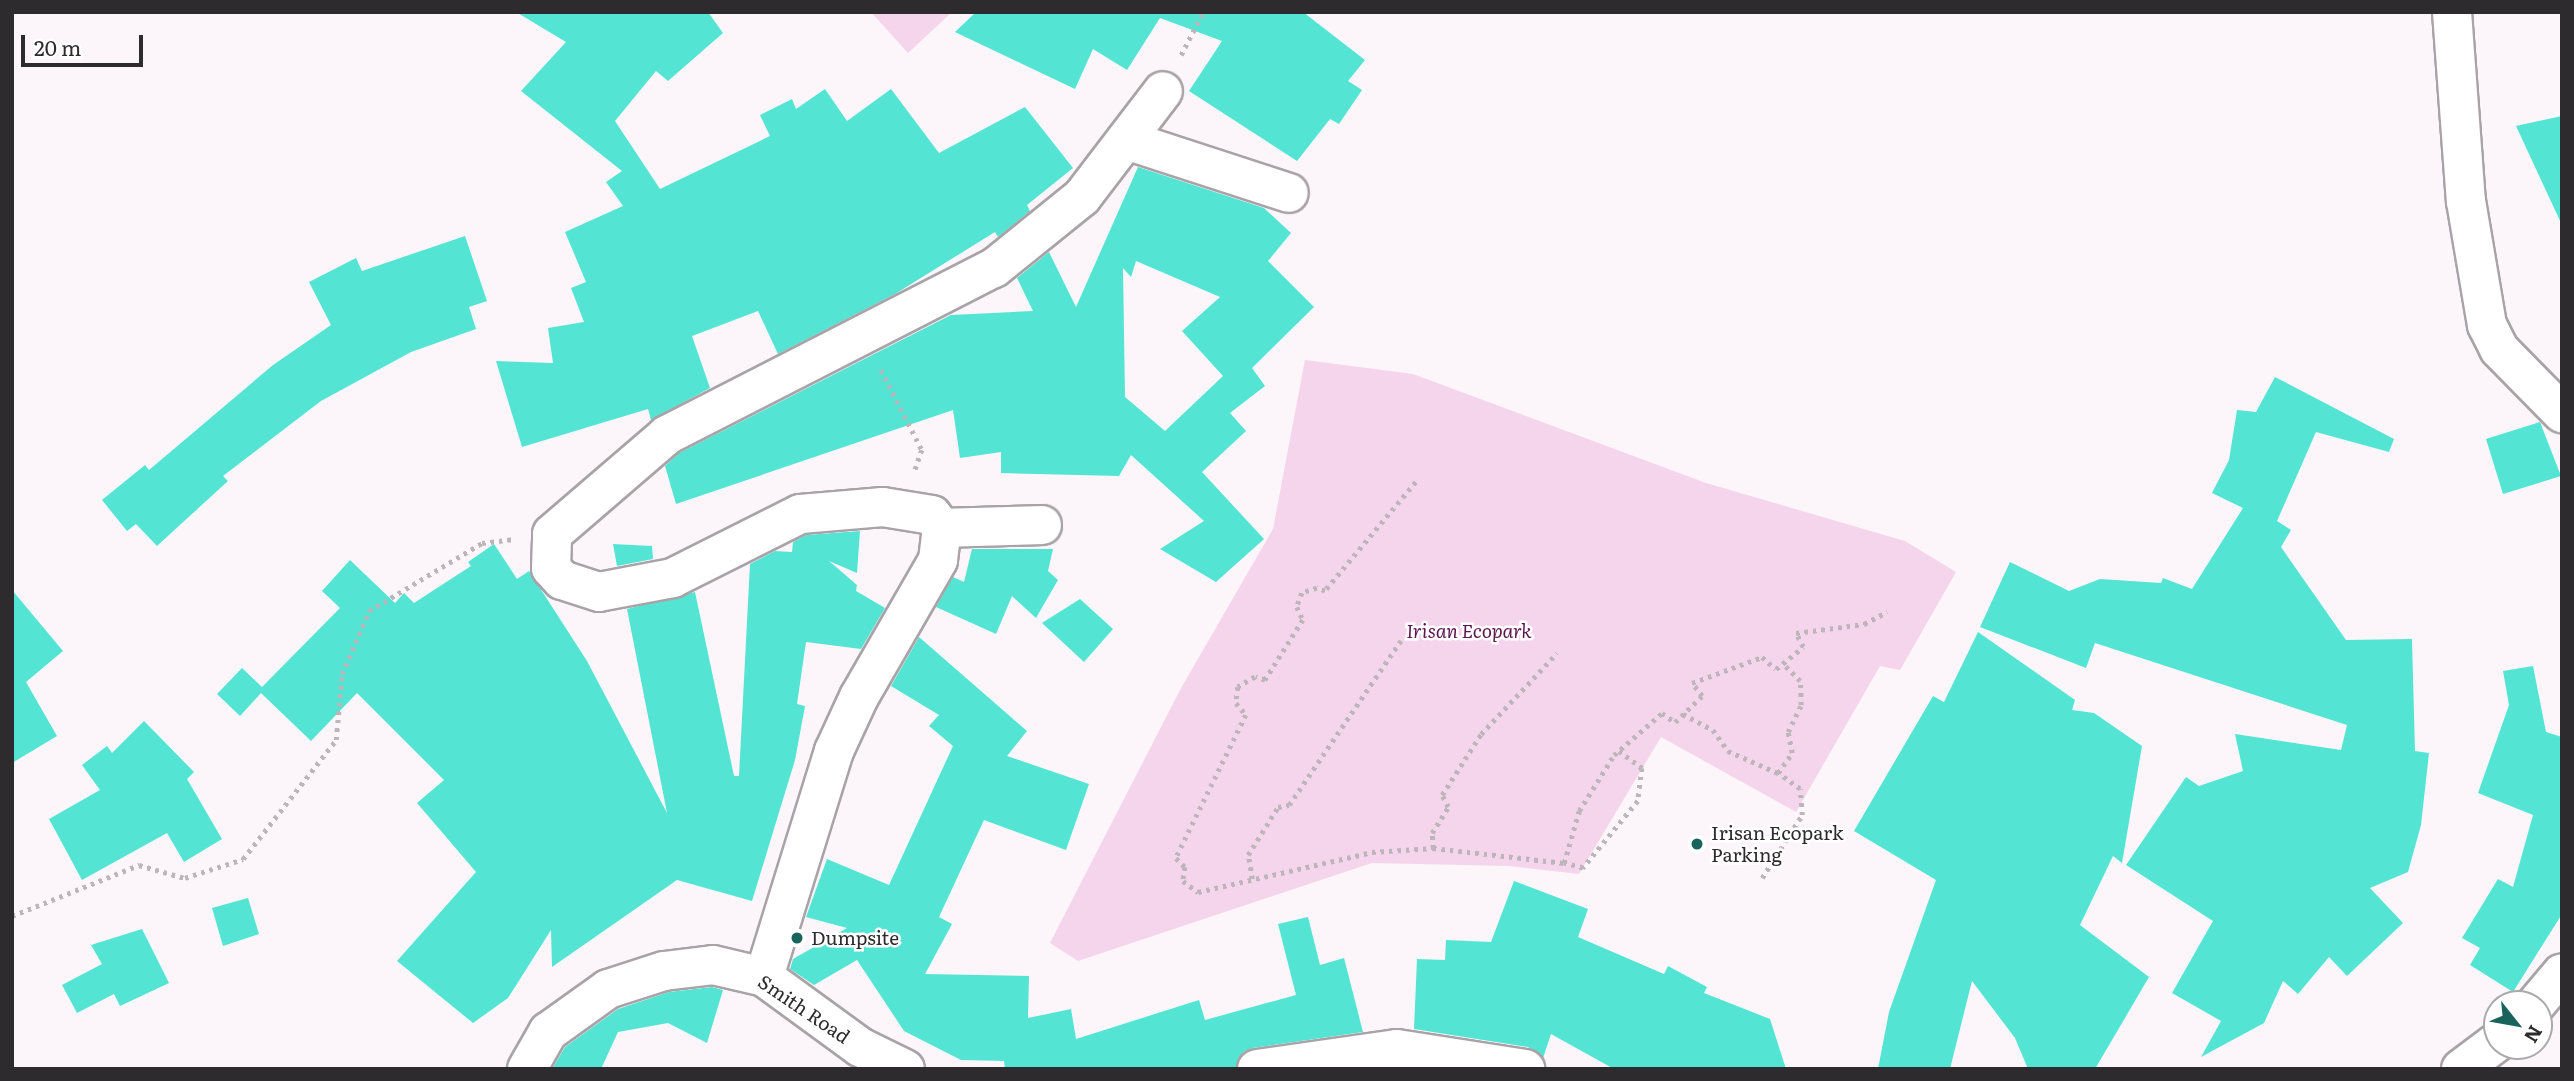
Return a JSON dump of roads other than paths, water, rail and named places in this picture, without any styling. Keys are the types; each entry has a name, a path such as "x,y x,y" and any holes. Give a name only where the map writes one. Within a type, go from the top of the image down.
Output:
{"street":[{"path":"2452,12 2466,201 2487,325 2499,349 2562,413"},
{"path":"764,977 834,751 938,559 942,528 932,515 902,509 800,514 673,578 599,592 562,580 551,568 552,534 667,435 994,268 1082,197 1163,91"},
{"path":"1126,139 1289,193"},
{"path":"942,528 1042,525"},
{"name":"Smith Road","path":"527,1069 548,1032 608,989 664,971 713,965 764,977 860,1047 905,1069"},
{"path":"2548,990 2562,973"},
{"path":"1257,1069 1396,1049 1525,1069"},
{"path":"2461,1069 2483,1052"}],"place":[{"name":"Irisan Ecopark Parking","path":"1697,844"},
{"name":"Dumpsite","path":"797,938"}],"park label":[{"name":"Irisan Ecopark","path":"1469,631"}]}
